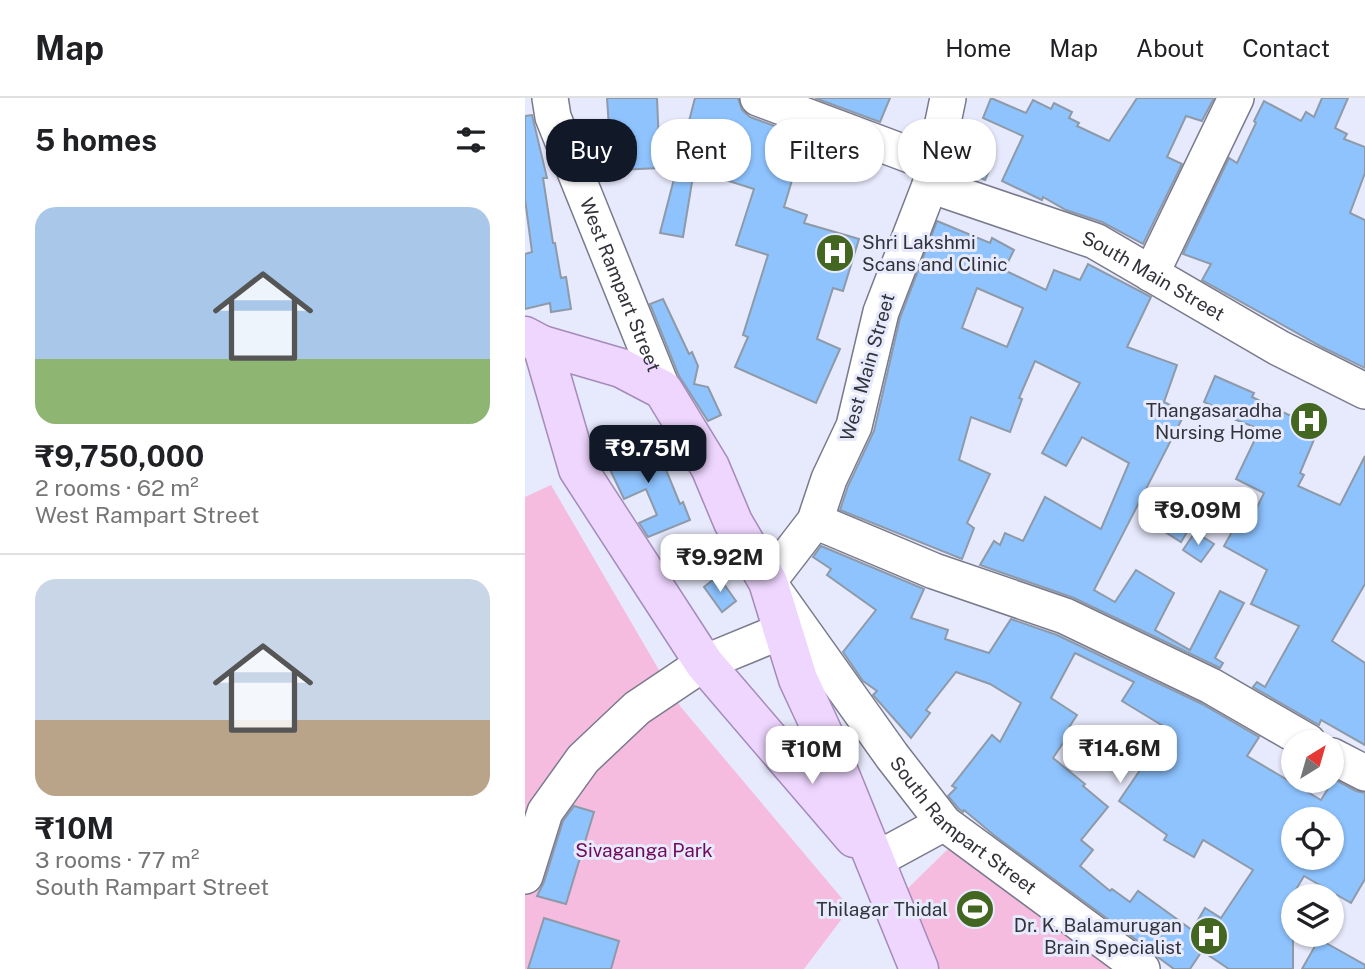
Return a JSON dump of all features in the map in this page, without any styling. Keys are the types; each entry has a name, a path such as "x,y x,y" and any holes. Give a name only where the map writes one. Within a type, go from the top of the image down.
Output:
{"main road":[{"path":"534,341 621,368 663,390 710,467 733,522 768,582 798,679 823,733 919,969"},
{"path":"534,341 578,469 704,663 874,861"}],"street":[{"name":"West Rampart Street","path":"550,98 554,117 663,390"},
{"name":"South Main Street","path":"758,98 898,159"},
{"name":"West Main Street","path":"944,119 948,98"},
{"path":"1151,274 1236,98"},
{"name":"West Main Street","path":"768,582 815,521 829,479 854,426 881,312 929,182"},
{"name":"South Main Street","path":"951,182 1095,241 1279,348 1365,391"},
{"path":"815,521 934,571 1065,616 1211,686 1287,730"},
{"name":"South Rampart Street","path":"768,582 892,756 944,823 1142,969"},
{"path":"525,876 535,819 583,759 637,708 704,663 782,631"},
{"path":"1344,763 1365,773"},
{"path":"874,861 944,823"}],"green space":[{"name":"Sivaganga Park","path":"551,485 680,706 850,908 804,969 525,969 525,497"},
{"name":"Thilagar Thidal","path":"952,845 1127,969 936,969 904,892"}],"building":[{"path":"607,98 657,98 658,119 651,119 651,168 637,169 637,119 608,119"},
{"path":"695,98 738,98 742,110 750,117 765,122 765,182 792,182 784,207 807,215 804,223 859,239 843,291 833,288 817,339 840,349 816,403 735,367 748,337 743,335 768,255 736,245 754,189 732,182 751,182 751,119 690,119"},
{"path":"815,98 890,98 881,119 872,119"},
{"path":"991,98 1026,113 1033,100 1051,109 1054,103 1072,112 1069,118 1079,123 1077,126 1109,141 1137,98 1214,98 1202,121 1186,116 1167,157 1182,164 1143,244 1102,222 1066,210 1043,197 1042,200 1002,181 1023,136 996,124 996,119 983,118"},
{"path":"1322,98 1348,98 1335,128 1347,134 1344,139 1365,147 1365,173 1350,213 1365,220 1365,368 1202,280 1211,264 1183,254 1229,158 1237,163 1264,101 1301,121 1306,112 1314,117"},
{"path":"532,115 546,174 546,178 543,178 553,243 561,278 566,277 571,309 551,312 550,303 525,309 525,254 532,252 525,199 525,116"},
{"path":"673,182 692,182 683,237 660,233"},
{"path":"937,221 990,243 992,238 1014,250 1004,270 1046,290 1054,270 1080,280 1088,264 1151,297 1127,347 1177,365 1164,402 1185,413 1094,590 1115,602 1136,570 1174,593 1155,630 1190,650 1220,591 1244,603 1215,658 1223,663 1220,668 1074,598 980,565 994,541 1000,545 1005,533 1023,541 1045,497 1101,529 1129,463 1082,437 1066,466 1042,453 1080,383 1035,361 1019,398 1022,399 1010,432 971,417 959,460 990,474 967,523 974,528 962,559 840,510 848,486 874,431 900,318","holes":["977,288 1023,308 1007,347 962,328"]},
{"path":"663,299 689,354 692,352 698,366 694,384 708,387 721,415 708,421 679,376 650,304"},
{"path":"1215,376 1254,393 1252,397 1295,418 1299,408 1323,418 1300,473 1304,475 1298,486 1340,505 1365,456 1365,584 1332,641 1365,663 1365,745 1344,733 1344,730 1339,730 1321,720 1319,725 1253,687 1257,682 1265,687 1299,626 1251,604 1267,570 1224,546 1238,521 1248,526 1264,493 1236,479 1260,429 1228,417 1229,413 1204,402"},
{"path":"653,438 680,504 683,502 690,520 648,537 639,523 657,515 646,489 624,499 604,457"},
{"path":"1177,505 1196,517 1181,542 1162,530"},
{"path":"1195,532 1214,544 1201,562 1183,550"},
{"path":"821,546 924,589 911,618 948,630 945,639 989,653 1011,619 1057,635 1202,704 1259,737 1247,756 1281,776 1281,793 1309,793 1321,800 1325,793 1344,793 1344,784 1365,793 1365,879 1351,903 1344,899 1344,884 1318,884 1304,876 1299,884 1281,884 1281,947 1293,947 1293,969 1229,969 1202,951 1190,969 1174,969 958,808 948,796 956,788 952,786 992,735 1000,742 1021,703 990,684 956,672 926,710 930,713 911,738 873,695 877,691 863,681 843,652 876,610 827,575 831,569 813,557","holes":["1075,653 1134,682 1122,701 1168,729 1119,801 1167,835 1164,840 1194,857 1203,840 1253,870 1221,918 1205,908 1192,930 1138,891 1130,902 1112,889 1110,891 1080,866 1093,850 1081,840 1108,807 1053,758 1069,734 1066,732 1077,715 1051,698"]},
{"path":"718,576 736,601 722,612 704,587"},
{"path":"574,806 594,812 566,904 537,896 563,821"},
{"path":"544,918 619,941 611,969 528,969"},
{"path":"1314,947 1333,947 1365,965 1365,969 1302,969"}],"place":[{"name":"Shri Lakshmi Scans and Clinic","path":"835,253"},
{"name":"Thangasaradha Nursing Home","path":"1309,421"},
{"name":"Thilagar Thidal","path":"975,909"},
{"name":"Dr. K. Balamurugan Brain Specialist","path":"1209,936"}]}
